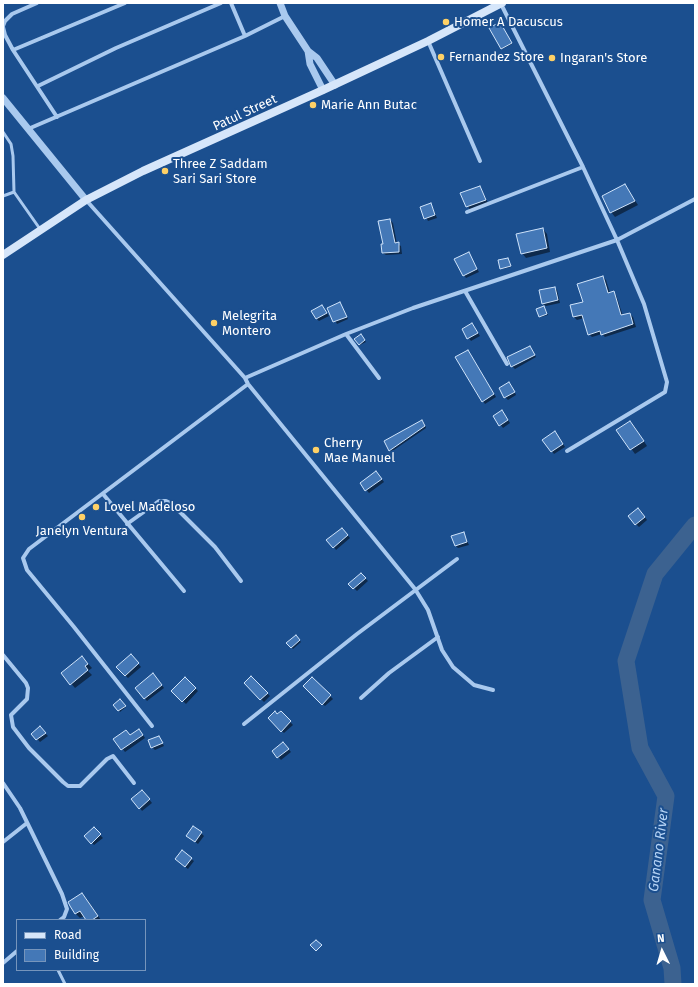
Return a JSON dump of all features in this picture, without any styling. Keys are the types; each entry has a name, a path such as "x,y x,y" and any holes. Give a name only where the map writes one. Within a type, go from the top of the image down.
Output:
{"main road":[{"name":"Patul Street","path":"3,255 40,229 86,200 143,171 335,85 428,41 501,3"}],"street":[{"path":"37,3 12,14 4,21 3,26 5,35 57,117"},
{"path":"14,50 125,3"},
{"path":"38,86 116,48 221,3"},
{"path":"231,3 245,36"},
{"path":"280,3 285,16 308,51 317,58 335,85"},
{"path":"501,3 583,166 617,240 644,304 666,372 667,387 665,392 567,451"},
{"path":"28,129 245,36 285,16"},
{"path":"428,41 480,161"},
{"path":"308,51 310,64 323,90"},
{"path":"3,98 86,200 245,378 248,384 415,589 428,610 442,650 453,667 474,685 492,690"},
{"path":"467,212 583,166"},
{"path":"245,378 346,334 412,308 617,240 695,199"},
{"path":"465,291 507,364"},
{"path":"346,334 379,378"},
{"path":"152,726 27,570 23,562 24,554 248,384"},
{"path":"103,494 184,591"},
{"path":"127,524 159,501 166,501 172,504 215,546 241,581"},
{"path":"244,724 415,589 457,559"},
{"path":"361,698 389,673 438,637"},
{"path":"3,655 26,683 28,688 27,699 11,715 11,723 29,748 48,768 68,786 80,786 107,758 113,756 134,783"},
{"path":"3,783 20,808 64,899 66,913 61,919"},
{"path":"3,842 27,823"},
{"path":"3,962 16,952"}],"lane":[{"path":"3,132 11,144 13,156 14,192 40,229"},
{"path":"3,196 14,192"},
{"path":"58,971 65,984"}],"building":[{"path":"500,22 512,43 501,49 489,28"},
{"path":"625,184 635,201 610,213 602,196"},
{"path":"480,186 486,200 466,207 460,193"},
{"path":"431,203 435,215 424,219 420,207"},
{"path":"390,219 395,243 399,242 399,252 382,253 381,244 383,244 378,221"},
{"path":"543,228 547,248 521,254 516,234"},
{"path":"469,252 477,269 463,276 454,259"},
{"path":"508,258 511,266 500,269 498,260"},
{"path":"603,276 608,293 614,291 621,315 630,313 633,324 601,335 600,331 588,335 582,315 573,317 570,305 583,302 577,284"},
{"path":"555,287 558,300 542,304 539,290"},
{"path":"340,302 347,317 333,322 327,308"},
{"path":"322,305 327,313 316,319 311,311"},
{"path":"544,306 547,314 539,317 536,309"},
{"path":"472,323 478,333 467,339 462,329"},
{"path":"361,334 365,340 359,345 354,339"},
{"path":"530,346 535,355 511,367 507,357"},
{"path":"468,350 494,394 482,402 455,357"},
{"path":"509,382 515,392 504,398 499,388"},
{"path":"502,410 508,420 499,426 493,416"},
{"path":"422,420 425,426 389,451 384,441"},
{"path":"630,421 644,441 630,450 616,430"},
{"path":"555,431 563,444 551,452 542,440"},
{"path":"376,471 382,479 365,491 360,483"},
{"path":"638,508 645,517 635,525 628,516"},
{"path":"342,528 348,535 333,548 326,540"},
{"path":"464,532 467,542 455,546 451,536"},
{"path":"361,573 366,578 353,589 348,584"},
{"path":"296,635 300,640 291,648 286,643"},
{"path":"131,654 139,663 125,676 116,667"},
{"path":"82,656 88,664 85,666 88,670 70,685 61,673"},
{"path":"153,673 162,685 144,699 135,688"},
{"path":"251,676 268,693 260,700 244,683"},
{"path":"185,677 196,688 182,702 171,691"},
{"path":"312,677 331,695 322,705 303,686"},
{"path":"120,699 126,706 118,711 113,705"},
{"path":"275,711 277,714 281,711 291,721 281,732 268,718"},
{"path":"40,726 46,733 36,740 31,734"},
{"path":"139,729 143,735 121,750 113,739 126,730 130,735"},
{"path":"159,736 163,743 151,748 148,740"},
{"path":"283,742 289,749 277,758 272,751"},
{"path":"142,790 150,799 139,809 131,799"},
{"path":"193,826 202,832 195,842 186,836"},
{"path":"94,827 101,834 91,844 84,836"},
{"path":"182,850 192,858 185,867 175,859"},
{"path":"82,893 98,916 94,919 85,919 80,911 75,914 68,902"},
{"path":"316,940 322,945 316,951 310,945"}],"waterway":[{"name":"Ganano River","path":"673,984 672,968 652,900 666,796 640,748 626,661 655,574 695,525"}],"place":[{"name":"Homer A Dacuscus","path":"446,22"},
{"name":"Fernandez Store","path":"441,57"},
{"name":"Ingaran's Store","path":"552,58"},
{"name":"Marie Ann Butac","path":"313,105"},
{"name":"Three Z Saddam Sari Sari Store","path":"165,171"},
{"name":"Melegrita Montero","path":"214,323"},
{"name":"Cherry Mae Manuel","path":"316,450"},
{"name":"Lovel Madeloso","path":"96,507"},
{"name":"Janelyn Ventura","path":"82,517"}]}
